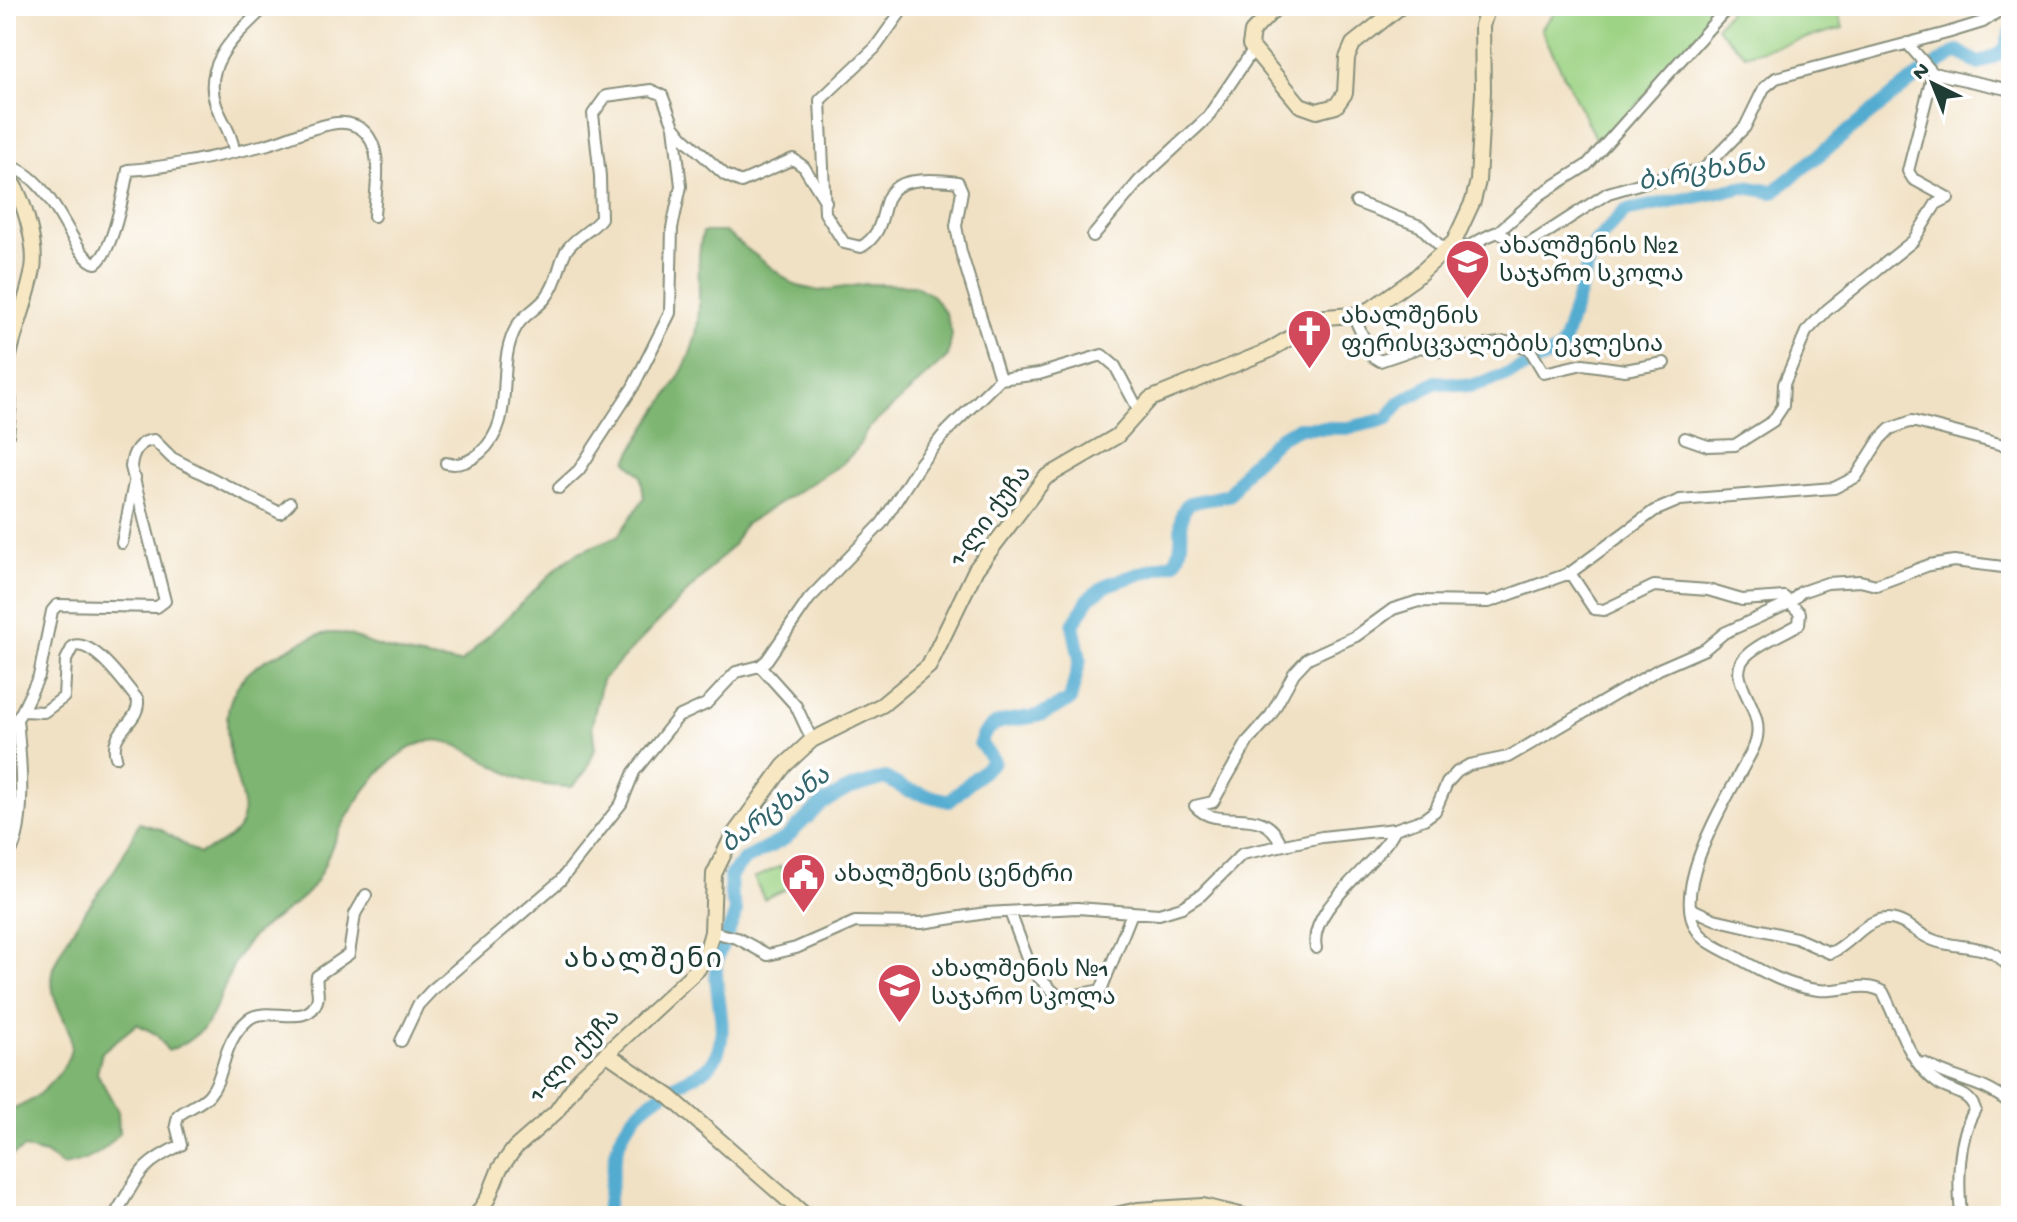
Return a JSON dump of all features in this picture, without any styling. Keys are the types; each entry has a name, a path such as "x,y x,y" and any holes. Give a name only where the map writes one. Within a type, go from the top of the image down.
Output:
{"street":[{"path":"234,151 233,139 214,96 216,70 227,44 266,6"},
{"path":"905,6 875,48 820,100 826,202 831,228 844,243 861,247 875,232 889,192 898,185 936,180 958,182 962,191 956,226 961,252 1000,379"},
{"path":"1093,236 1139,181 1207,118 1253,50 1252,32 1277,6"},
{"path":"1253,50 1300,105 1317,111 1336,106 1345,93 1347,58 1353,44 1401,6"},
{"path":"1443,254 1463,226 1478,181 1483,91 1482,26 1488,6"},
{"path":"1443,254 1456,254 1498,232 1541,194 1587,165 1729,6"},
{"path":"1498,232 1518,245 1529,244 1608,193 1666,176 1703,170 1745,127 1764,88 1776,78 1983,22 2006,6"},
{"path":"1907,43 1929,69 2011,90"},
{"path":"1685,438 1708,446 1735,445 1773,421 1783,406 1784,384 1806,332 1827,310 1913,241 1936,204 1948,198 1913,179 1908,171 1929,69"},
{"path":"446,463 465,463 487,446 500,424 507,356 518,324 549,295 561,272 563,255 574,240 584,236 601,218 593,114 606,96 651,90 662,95 674,126 681,186 672,228 670,313 633,387 579,470 559,488"},
{"path":"6,165 24,171 38,182 70,227 82,254 96,263 102,259 117,218 128,170 161,168 263,146 314,127 340,123 357,125 369,137 376,156 374,216"},
{"path":"674,126 725,175 741,182 793,159 804,167 826,202"},
{"path":"6,176 21,197 34,263 8,355 6,435"},
{"path":"1356,202 1420,226 1443,254"},
{"name":"1-ლი ქუჩა","path":"476,1216 488,1198 500,1168 515,1148 556,1112 580,1078 606,1053 688,982 720,934 714,874 732,837 784,766 812,740 882,705 929,666 976,569 1023,503 1045,478 1117,436 1150,399 1258,356 1325,317 1353,315 1371,309 1443,254"},
{"path":"1353,315 1372,356 1380,361 1421,347 1440,351 1507,342 1529,348 1544,373 1583,364 1625,370 1664,363"},
{"path":"401,1041 418,1005 432,990 479,948 534,907 560,881 621,804 634,772 678,717 706,704 736,672 760,666 778,647 809,599 882,523 920,464 945,433 1000,379 1039,374 1102,355 1115,366 1139,411"},
{"path":"1281,844 1275,830 1267,822 1204,812 1195,806 1213,802 1248,741 1271,715 1294,673 1308,658 1356,636 1393,609 1419,601 1489,602 1570,573 1654,511 1680,500 1834,488 1848,483 1856,477 1890,429 1912,421 2011,447"},
{"path":"9,857 20,794 17,719 39,676 52,611 57,605 157,607 165,601 131,467 136,449 154,440 172,458 280,513 290,503"},
{"path":"122,543 135,476"},
{"path":"720,934 768,955 796,948 855,922 922,923 1010,912 1077,908 1159,914 1182,907 1201,895 1242,854 1281,844 1395,829 1435,811 1447,783 1457,772 1469,765 1508,757 1659,669 1705,649 1724,633 1790,603 1801,592 1827,583 1860,581 1876,585 1929,565 1954,561 2011,568"},
{"path":"1570,573 1594,609 1604,610 1654,586 1708,590 1742,600 1784,597 1800,613 1799,624 1759,646 1740,664 1738,674 1759,722 1756,745 1733,781 1698,856 1690,908 1699,933 1712,944 1760,971 1817,990 1870,987 1883,992 1901,1039 1940,1085 1965,1096 1975,1109 1969,1119 1959,1178 1961,1216"},
{"path":"22,711 44,712 64,697 69,651 73,646 87,645 138,700 138,709 116,737 113,748 116,757"},
{"path":"760,666 796,706 812,740"},
{"path":"1316,948 1314,940 1328,908 1387,845 1395,829"},
{"path":"114,1216 141,1169 162,1152 181,1145 176,1125 178,1116 209,1095 226,1049 246,1022 259,1013 292,1016 314,1007 317,1001 317,976 349,954 355,914 366,895"},
{"path":"1690,908 1714,919 1782,934 1830,953 1841,949 1874,922 1897,920 1931,940 1986,950 2011,971"},
{"path":"1010,912 1032,971 1060,998 1101,990 1132,913"},
{"path":"606,1053 650,1080 806,1216"},
{"path":"1920,1061 1942,1074 1979,1082 2011,1104"},
{"path":"1111,1216 1138,1210 1203,1206 1244,1216"}],"green space":[{"path":"1561,6 1723,6 1613,132 1595,138 1541,29"},
{"path":"1733,6 1836,6 1843,28 1745,55 1716,27"},
{"path":"703,232 725,232 794,285 819,291 866,284 914,285 933,296 946,314 952,334 948,356 867,430 857,449 842,464 744,525 733,545 602,680 592,724 595,749 586,771 572,787 518,778 454,744 441,741 430,741 401,754 376,777 355,805 308,892 243,948 210,1020 200,1031 187,1042 168,1051 156,1034 137,1024 102,1052 97,1073 118,1111 119,1133 113,1140 94,1156 63,1166 45,1154 24,1148 6,1160 6,1113 33,1099 57,1076 69,1057 71,1041 52,980 57,959 77,923 117,866 139,823 160,829 199,854 227,840 239,827 243,807 230,753 227,717 236,687 247,675 261,663 299,644 331,633 350,635 408,655 461,663 559,566 577,553 618,536 644,498 641,476 627,461 681,373 694,342 699,314 699,259"},
{"path":"781,866 791,887 764,899 754,878"}],"waterway":[{"name":"ბარცხანა","path":"606,1216 616,1155 628,1125 654,1099 707,1067 719,1048 722,1025 717,961 736,911 730,876 744,860 786,838 821,804 848,789 885,778 907,790 949,801 994,761 980,743 990,728 1004,721 1040,715 1070,700 1080,659 1073,625 1090,597 1109,584 1175,562 1181,545 1182,515 1189,503 1229,495 1248,467 1280,437 1298,428 1348,428 1387,419 1399,403 1436,382 1471,386 1509,374 1561,350 1595,243 1625,211 1745,187 1773,192 1911,81 1958,51 1979,64 2005,51 2011,31"}],"place":[{"name":"ახალშენის №2 საჯარო სკოლა","path":"1468,301"},
{"name":"ახალშენის ფერისცვალების ეკლესია","path":"1310,371"},
{"name":"ახალშენის ცენტრი","path":"803,915"},
{"name":"ახალშენის №1 საჯარო სკოლა","path":"900,1024"}],"district":[{"name":"ახალშენი","path":"644,961"}]}
